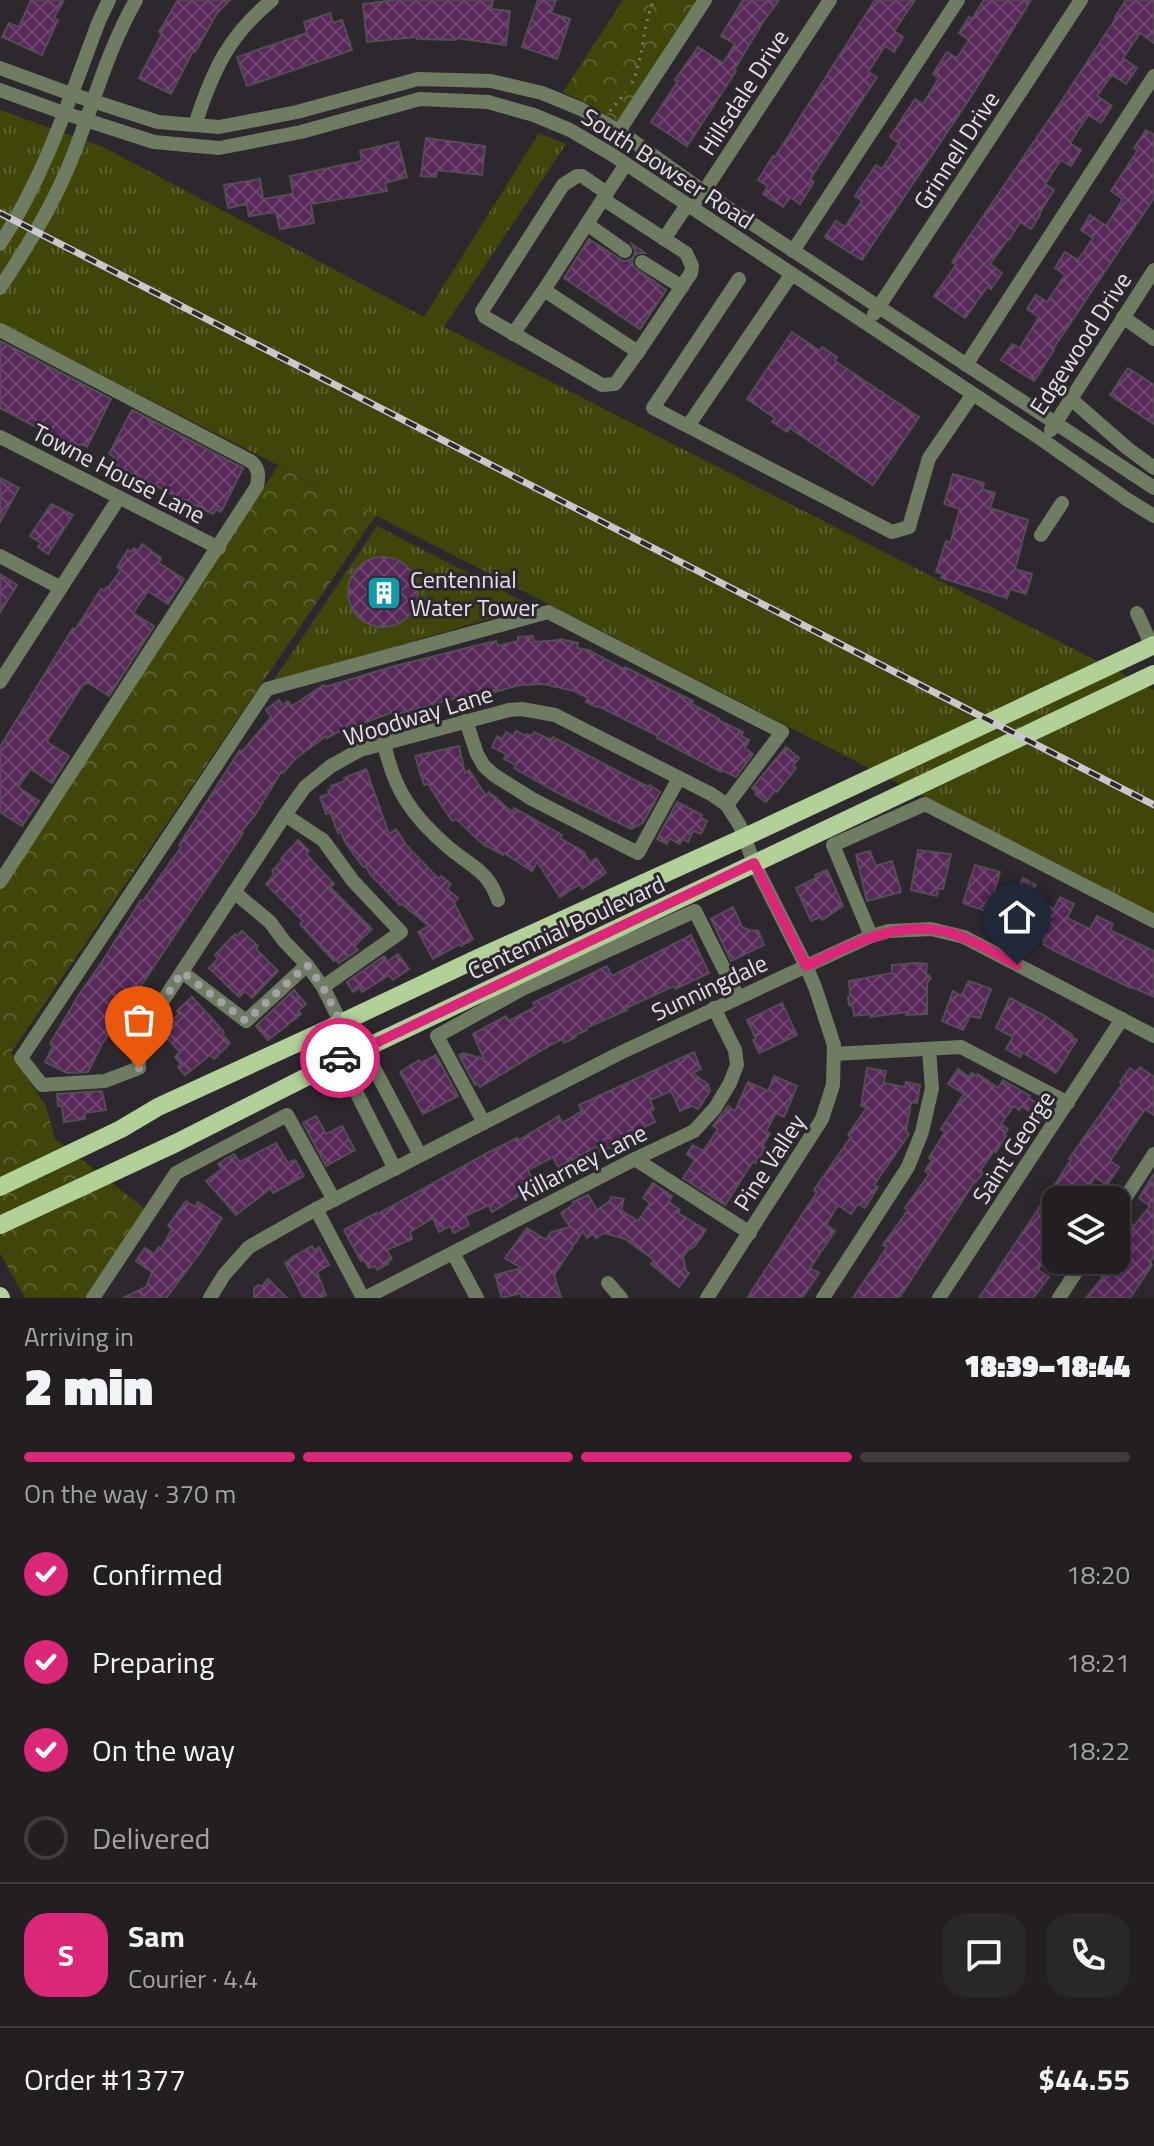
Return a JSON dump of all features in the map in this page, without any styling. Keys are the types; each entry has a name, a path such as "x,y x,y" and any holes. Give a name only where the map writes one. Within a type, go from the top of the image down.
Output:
{"main road":[{"name":"Centennial Boulevard","path":"0,1187 121,1129 158,1107 1153,646"},
{"name":"Centennial Boulevard","path":"0,1225 176,1143 340,1060 1154,674"}],"street":[{"path":"0,244 42,168 109,0"},
{"path":"0,288 32,238 67,170 123,23 136,0"},
{"path":"195,125 205,93 222,57 236,35 272,0"},
{"path":"619,131 705,0"},
{"name":"Hillsdale Drive","path":"664,239 704,192 830,0"},
{"path":"793,251 958,0"},
{"name":"Grinnell Drive","path":"868,325 1081,0"},
{"name":"South Bowser Road","path":"0,68 158,122 219,127 297,112 418,79 491,81 542,93 581,109 619,131 704,192 1154,488"},
{"path":"966,365 1154,76"},
{"name":"South Bowser Road","path":"0,90 154,142 219,148 301,132 420,99 488,102 534,115 570,130 626,164 1154,516"},
{"path":"513,334 626,164"},
{"path":"577,176 582,176 664,239 686,253 692,266 691,273 615,384 602,385 485,317 482,311 563,185 577,176"},
{"path":"587,224 625,251"},
{"path":"642,262 682,287"},
{"name":"Edgewood Drive","path":"1044,441 1154,270"},
{"path":"688,426 791,275"},
{"path":"739,279 653,408 892,532 909,527 929,458 973,394"},
{"path":"544,290 638,352"},
{"path":"1123,317 1154,339"},
{"path":"0,330 252,462 258,471 257,486 219,548 0,882"},
{"path":"1071,399 1154,468"},
{"name":"Towne House Lane","path":"0,437 219,548"},
{"path":"0,682 119,498"},
{"path":"1041,535 1062,503"},
{"path":"0,556 61,588"},
{"name":"Woodway Lane","path":"548,612 782,732 727,805 555,715 522,709 384,743 360,750 331,766 305,787 143,1031 138,1042 139,1068 105,1081 42,1085 21,1058 267,689 548,612"},
{"path":"1137,613 1153,646"},
{"path":"466,721 477,754 494,775 532,799 638,853 679,778"},
{"path":"384,743 389,765 407,805 426,829 479,869 493,885 498,900"},
{"path":"871,936 833,845 925,804 1154,921"},
{"path":"727,805 745,837"},
{"path":"285,815 323,840 353,881 401,932 323,987"},
{"name":"Pine Valley","path":"707,1298 822,1119 833,1085 834,1045 806,966 754,863 745,837"},
{"path":"234,892 270,922 323,987 341,1023 364,1049 420,1155"},
{"path":"484,1123 437,1036 522,989 695,911 738,997"},
{"name":"Sunningdale","path":"210,1298 224,1275 249,1247 316,1209 618,1054 871,936 889,931 931,929 964,937 1154,1036"},
{"path":"182,972 246,1021 307,965"},
{"name":"Killarney Lane","path":"364,1298 694,1131 715,1108 737,1065 735,1050 714,1008"},
{"name":"Saint George","path":"939,1298 1122,1019"},
{"path":"341,1023 340,1060 395,1169"},
{"path":"834,1054 961,1047 1068,1103"},
{"path":"823,1298 908,1167 922,1132 932,1088 929,1050"},
{"path":"93,1298 176,1173 287,1115 334,1200"},
{"path":"1130,1191 1154,1154"},
{"path":"635,1159 750,1233"},
{"path":"316,1209 364,1298"},
{"path":"453,1253 477,1298"},
{"path":"1059,1298 1075,1274"},
{"path":"608,1283 621,1298"}],"path":[{"path":"610,111 634,79 654,0"}],"green space":[{"path":"623,0 705,0 623,125 563,92"},
{"path":"0,110 103,147 424,317 539,133 566,144 444,327 1154,690 1154,914 0,323"},
{"path":"278,466 376,515 11,1053 46,1106 55,1139 145,1209 87,1298 25,1298 0,1253 0,882"},
{"path":"377,526 532,606 272,683"}],"building":[{"path":"31,0 64,0 54,18 58,20 42,55 2,37 9,23 19,27"},
{"path":"178,0 230,0 217,13 193,51 171,94 139,78 162,34 159,32"},
{"path":"395,0 493,0 491,9 510,11 506,45 456,38 417,37 367,42 363,4"},
{"path":"538,0 556,0 551,13 570,19 557,59 522,47"},
{"path":"743,0 779,0 687,146 651,122 698,47 723,63 735,44 721,36"},
{"path":"875,0 915,0 894,31 903,37 894,52 885,46 868,72 877,77 810,179 814,182 800,204 790,197 783,207 763,194 768,186 758,180"},
{"path":"984,0 1031,0 862,260 825,237 836,221 845,227 862,201 855,196 876,165 882,169 899,143 890,137 915,99 923,104 939,78 933,74 947,52 957,58 969,40 959,33"},
{"path":"1126,0 1154,0 1154,43 1140,33 1123,58 1137,68 1126,84 1112,75 1097,96 1112,106 1101,123 1088,115 1070,143 1081,150 1071,166 1061,160 1045,184 1054,190 1040,215 1031,229 1020,222 990,264 1002,273 991,289 987,287 965,318 934,296 956,265 952,262"},
{"path":"330,13 333,23 342,20 352,50 247,86 237,57 307,33 304,22"},
{"path":"1146,130 1154,135 1154,198 1034,381 1001,360 1012,344 1020,348 1039,317 1027,309 1036,295 1047,302 1065,275 1055,268 1065,252 1078,260 1093,238 1081,230 1090,215 1106,226 1123,199 1111,191 1138,150 1134,148"},
{"path":"426,138 485,146 482,175 437,170 436,177 421,176"},
{"path":"398,142 407,177 385,183 387,191 311,204 314,223 280,229 276,212 249,216 247,204 228,208 224,185 260,179 263,199 293,194 290,176 362,161 360,151"},
{"path":"589,239 623,261 634,256 634,267 666,290 640,329 564,278"},
{"path":"632,244 645,253 634,256 635,251"},
{"path":"792,332 820,351 822,347 837,357 835,361 919,417 873,485 790,428 787,432 772,422 775,418 747,399"},
{"path":"0,341 111,399 87,447 81,444 78,449 0,408"},
{"path":"1128,368 1154,385 1154,424 1110,395"},
{"path":"132,410 243,468 221,512 216,509 213,514 184,501 111,462 114,457 109,454"},
{"path":"953,474 984,483 982,489 995,493 990,508 1028,520 1015,569 1032,574 1026,594 1010,589 1007,598 941,578 943,574 936,572 946,541 950,543 960,509 944,504"},
{"path":"0,478 19,488 0,522"},
{"path":"51,504 73,515 48,554 38,547 41,543 30,536"},
{"path":"142,544 161,558 159,563 184,579 168,604 148,591 133,613 154,626 109,696 84,683 47,742 69,756 52,783 31,769 18,787 39,801 22,826 0,812 0,747 73,628 75,630 101,589 104,591 108,588 121,570 117,567 128,550 131,552 134,548 138,551"},
{"name":"Centennial Water Tower","path":"390,557 412,572 418,592 416,606 408,617 397,625 376,627 358,617 350,606 348,585 358,567 369,559"},
{"path":"0,574 17,585 0,612"},
{"path":"533,636 534,642 560,639 578,643 577,648 588,650 693,701 692,704 743,732 741,736 749,740 745,748 753,754 736,777 721,772 658,736 586,702 588,698 574,691 544,684 520,685 466,700 465,696 393,715 393,712 353,727 352,724 326,736 281,772 102,1044 88,1072 67,1073 45,1062 53,1046 50,1044 80,993 141,900 181,847 179,845 240,750 242,752 271,717 266,710 279,700 282,705 288,701 292,706 324,685 496,641 498,646 518,641 518,637"},
{"path":"516,731 526,736 532,736 534,732 551,740 553,737 660,792 643,823 631,829 514,768 516,765 504,759 506,754 492,747 497,736 503,739 506,732 513,736"},
{"path":"459,746 465,773 469,770 486,796 489,792 512,812 514,808 562,835 560,838 584,852 590,863 596,858 606,873 582,889 580,884 560,897 537,862 532,871 504,853 484,845 456,819 452,821 428,784 424,785 415,756"},
{"path":"786,747 799,758 793,766 796,768 766,802 752,788"},
{"path":"366,769 389,834 396,829 406,845 439,879 441,876 451,884 447,889 458,898 454,903 473,939 433,959 418,932 429,926 400,905 363,867 341,832 338,833 330,812 326,814 320,797 329,794 331,786 345,781 344,778"},
{"path":"677,802 707,821 701,834 693,831 688,842 682,839 680,844 669,838 667,844 657,839"},
{"path":"298,840 309,851 306,854 334,884 330,887 372,929 354,946 358,950 339,963 266,884 274,874 272,871"},
{"path":"918,850 951,854 943,889 938,889 937,896 911,890"},
{"path":"870,851 876,866 892,861 901,892 867,901 856,855"},
{"path":"975,865 1000,872 988,912 963,903"},
{"path":"827,870 843,906 822,920 820,917 811,921 796,888"},
{"path":"1023,878 1036,885 1030,897 1054,909 1060,897 1074,904 1067,918 1090,929 1097,916 1113,924 1110,930 1154,951 1154,997 1053,950 1043,944 1045,941 1023,929 1014,929 1000,922"},
{"path":"733,907 742,927 758,930 764,945 731,961 711,919"},
{"path":"242,931 278,971 252,998 245,991 239,997 209,968 218,959 215,955 235,934 237,936"},
{"path":"691,935 709,973 626,1008 564,1043 563,1039 552,1044 480,1087 477,1083 475,1085 459,1055 463,1053 484,1059 473,1034 506,1016 509,1021 535,1007 533,1003 607,966 612,976"},
{"path":"398,954 409,969 393,980 389,975 362,992 360,988 353,992 347,982 384,956 388,961"},
{"path":"927,964 926,973 931,978 927,983 927,1014 906,1015 906,1012 854,1016 848,998 849,981 892,973 892,965"},
{"path":"969,981 991,989 980,1018 970,1016 963,1030 942,1021 953,991 961,996"},
{"path":"294,990 306,1004 298,1011 301,1014 268,1040 256,1026"},
{"path":"192,997 230,1043 214,1059 210,1055 185,1075 175,1057 180,1052 164,1035 168,1032 168,1024 179,1014 177,1011"},
{"path":"1010,998 1045,1016 1077,1040 1056,1073 1022,1052 1020,1057 1006,1049 1013,1037 996,1028"},
{"path":"782,1003 797,1035 759,1053 747,1020"},
{"path":"694,1052 701,1069 692,1073 708,1084 710,1091 698,1109 692,1106 680,1111 671,1091 650,1100 654,1109 650,1111 655,1122 626,1136 629,1142 600,1152 597,1146 558,1167 553,1157 528,1170 535,1186 492,1212 489,1205 465,1216 469,1225 454,1233 450,1226 439,1232 433,1218 410,1232 412,1239 387,1250 392,1259 388,1264 377,1270 375,1266 369,1268 364,1260 361,1261 344,1230 489,1152 517,1138 519,1140 559,1116 562,1123 582,1111 579,1105"},
{"path":"436,1055 458,1096 423,1114 400,1072 419,1060 421,1063"},
{"path":"1140,1067 1154,1077 1154,1115 1145,1109 1110,1161 1119,1167 1107,1185 1095,1177 1090,1186 1054,1186 1130,1068 1136,1072"},
{"path":"867,1068 886,1071 884,1083 905,1087 906,1082 920,1085 917,1103 911,1102 906,1132 909,1134 874,1185 878,1187 865,1208 858,1204 851,1214 838,1205 826,1225 835,1231 810,1268 819,1273 802,1298 747,1298 817,1192 814,1190 851,1137 848,1135 867,1107 861,1106"},
{"path":"958,1069 969,1077 972,1073 977,1077 978,1074 998,1088 1003,1080 1030,1096 1048,1112 1041,1120 1022,1106 1019,1110 1014,1106 1001,1124 1008,1129 1006,1136 980,1171 983,1173 899,1298 853,1298 887,1247 883,1245 908,1210 905,1208 929,1174 925,1171 932,1160 929,1158 945,1132 941,1129 964,1094 948,1084"},
{"path":"774,1076 797,1086 784,1117 776,1113 766,1131 770,1134 762,1146 765,1147 762,1153 725,1205 683,1178 695,1160 687,1154 693,1145 703,1151 718,1129 713,1126 728,1106 735,1111 748,1082 768,1091"},
{"path":"102,1091 106,1110 85,1113 85,1119 64,1122 57,1094"},
{"path":"316,1116 326,1134 342,1126 355,1150 326,1166 303,1123"},
{"path":"276,1143 288,1163 295,1160 304,1176 273,1193 271,1188 236,1215 206,1181 222,1169 218,1164 234,1154 240,1162"},
{"path":"1154,1174 1152,1265 1130,1298 1086,1298 1103,1277 1098,1274 1130,1274 1130,1223 1134,1226 1150,1206 1139,1198"},
{"path":"653,1183 672,1196 669,1202 680,1210 678,1213 706,1230 683,1257 689,1273 679,1287 651,1264 654,1260 625,1239 604,1233 596,1238 593,1234 587,1238 583,1231 554,1275 561,1298 522,1298 521,1293 502,1298 495,1275 521,1268 505,1258 527,1228 546,1240 551,1232 570,1227 561,1213 573,1202 588,1195 597,1210 611,1197 624,1199 621,1210 638,1221 650,1203 643,1198"},
{"path":"186,1201 195,1207 198,1202 222,1218 202,1250 166,1298 123,1298 146,1287 152,1272 136,1261 145,1248 154,1254 159,1247 161,1249 172,1229 168,1226"},
{"path":"1042,1204 1042,1264 1038,1270 1049,1277 1033,1298 979,1298"},
{"path":"312,1246 314,1250 319,1247 329,1265 317,1272 326,1295 304,1298 285,1263"},
{"path":"268,1279 287,1298 254,1298 254,1289"}],"railway":[{"path":"0,213 1154,805"}],"way so far":[{"path":"139,1068 138,1042 182,972 246,1021 307,965 323,987 341,1023 340,1058"}],"place":[{"name":"Centennial Water Tower","path":"384,593"}],"route":[{"path":"340,1058 754,863 806,966 871,936 889,931 931,929 964,937 1017,965"}]}
